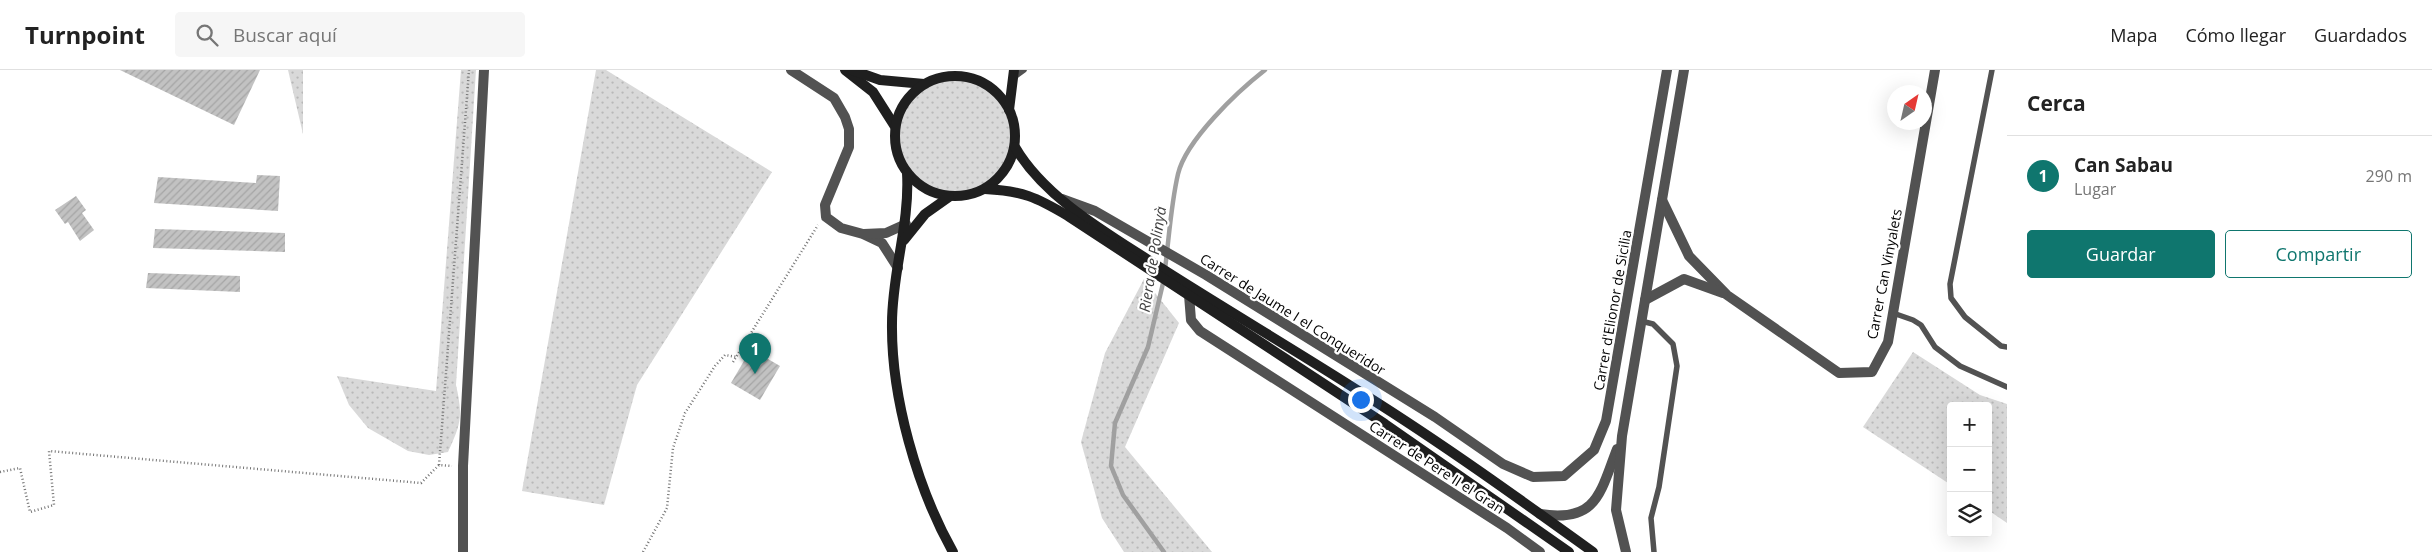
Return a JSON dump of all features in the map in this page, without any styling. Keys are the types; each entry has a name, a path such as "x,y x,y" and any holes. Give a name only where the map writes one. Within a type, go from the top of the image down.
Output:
{"main road":[{"path":"845,70 873,92 894,125 896,148 907,173 919,184 949,197"},
{"path":"852,70 880,80 924,84 950,76 968,76 980,70"},
{"path":"1009,110 1013,74"},
{"path":"903,241 925,214 949,197 968,195 985,189 1004,171 1015,147 1015,129 1009,110 993,90 968,76"},
{"path":"894,125 911,96 924,84"},
{"path":"1015,147 1031,172 1088,220 1152,267"},
{"path":"907,173 906,224 898,268 892,323 895,373 902,414 927,496 953,552"},
{"path":"985,189 1020,192 1032,196 1068,216 1178,284 1365,394 1480,470 1593,552"},
{"path":"1178,284 1188,295 1426,452 1569,552"}],"street":[{"path":"462,552 463,466 484,70"},
{"path":"791,70 834,98 845,117 849,129 849,147 825,205 826,217 841,228 863,234 882,243 898,268"},
{"name":"Carrer d'Elionor de Sicilia","path":"1503,464 1532,477 1564,476 1594,450 1606,420 1667,70"},
{"path":"1626,552 1616,510 1622,436 1684,70"},
{"name":"Carrer Can Vinyalets","path":"1662,200 1689,256 1726,294 1839,373 1872,372 1888,342 1935,70"},
{"name":"Carrer de Jaume I el Conqueridor","path":"1062,199 1096,211 1206,276 1435,417 1503,464"},
{"path":"863,234 886,233 906,224"},
{"name":"Carrer Can Vinyalets","path":"1645,300 1684,279 1726,294"},
{"name":"Carrer de Pere II el Gran","path":"1188,295 1191,320 1200,331 1507,528 1540,552"},
{"path":"1540,514 1574,516 1588,507 1599,496 1622,436"}],"lane":[{"path":"1013,74 1024,70"},
{"path":"1992,70 1950,284 1951,298 1965,317 2001,346 2007,347"},
{"path":"1892,313 1921,325 1935,347 1960,366 2007,387"},
{"path":"1641,321 1653,324 1673,344 1677,366 1659,487 1651,518 1654,552"}],"path":[{"path":"0,472 20,468 30,512 54,505 49,450 421,483 439,464 470,70"},
{"path":"733,362 813,230 826,217"},
{"path":"643,552 667,508 673,448 685,413 715,366 725,355 736,357"},
{"path":"439,464 463,466"}],"shaded area":[{"path":"288,70 303,70 303,134"},
{"path":"461,70 476,70 456,385 460,412 456,434 448,452 429,455 408,451 368,428 349,405 337,376 436,391"},
{"path":"596,70 606,70 772,172 637,385 604,505 522,491"},
{"path":"955,76 978,80 998,93 1011,113 1015,136 1011,159 998,179 978,192 955,196 932,192 912,179 899,159 895,136 899,113 912,93 932,80"},
{"path":"1144,279 1179,323 1125,447 1212,552 1124,552 1102,518 1081,442 1105,353"},
{"path":"1913,352 1980,395 2007,404 2007,523 1992,513 1992,402 1947,402 1947,482 1863,427"}],"building":[{"path":"120,70 260,70 234,125"},
{"path":"257,175 280,176 278,211 154,203 158,177 256,183"},
{"path":"76,196 86,210 82,213 94,230 80,241 68,222 65,224 55,210"},
{"path":"155,229 285,233 285,252 153,248"},
{"path":"148,273 240,276 240,292 146,288"},
{"path":"751,349 780,366 760,400 731,383"}],"waterway":[{"name":"Riera de Polinyà","path":"1165,269 1174,197 1178,174 1183,161 1191,146 1214,117 1241,90 1265,70"},
{"name":"Riera de Polinyà","path":"1164,279 1148,347 1115,423 1111,466 1123,495 1164,552"}],"place":[{"name":"Can Sabau","path":"755,374"}]}
